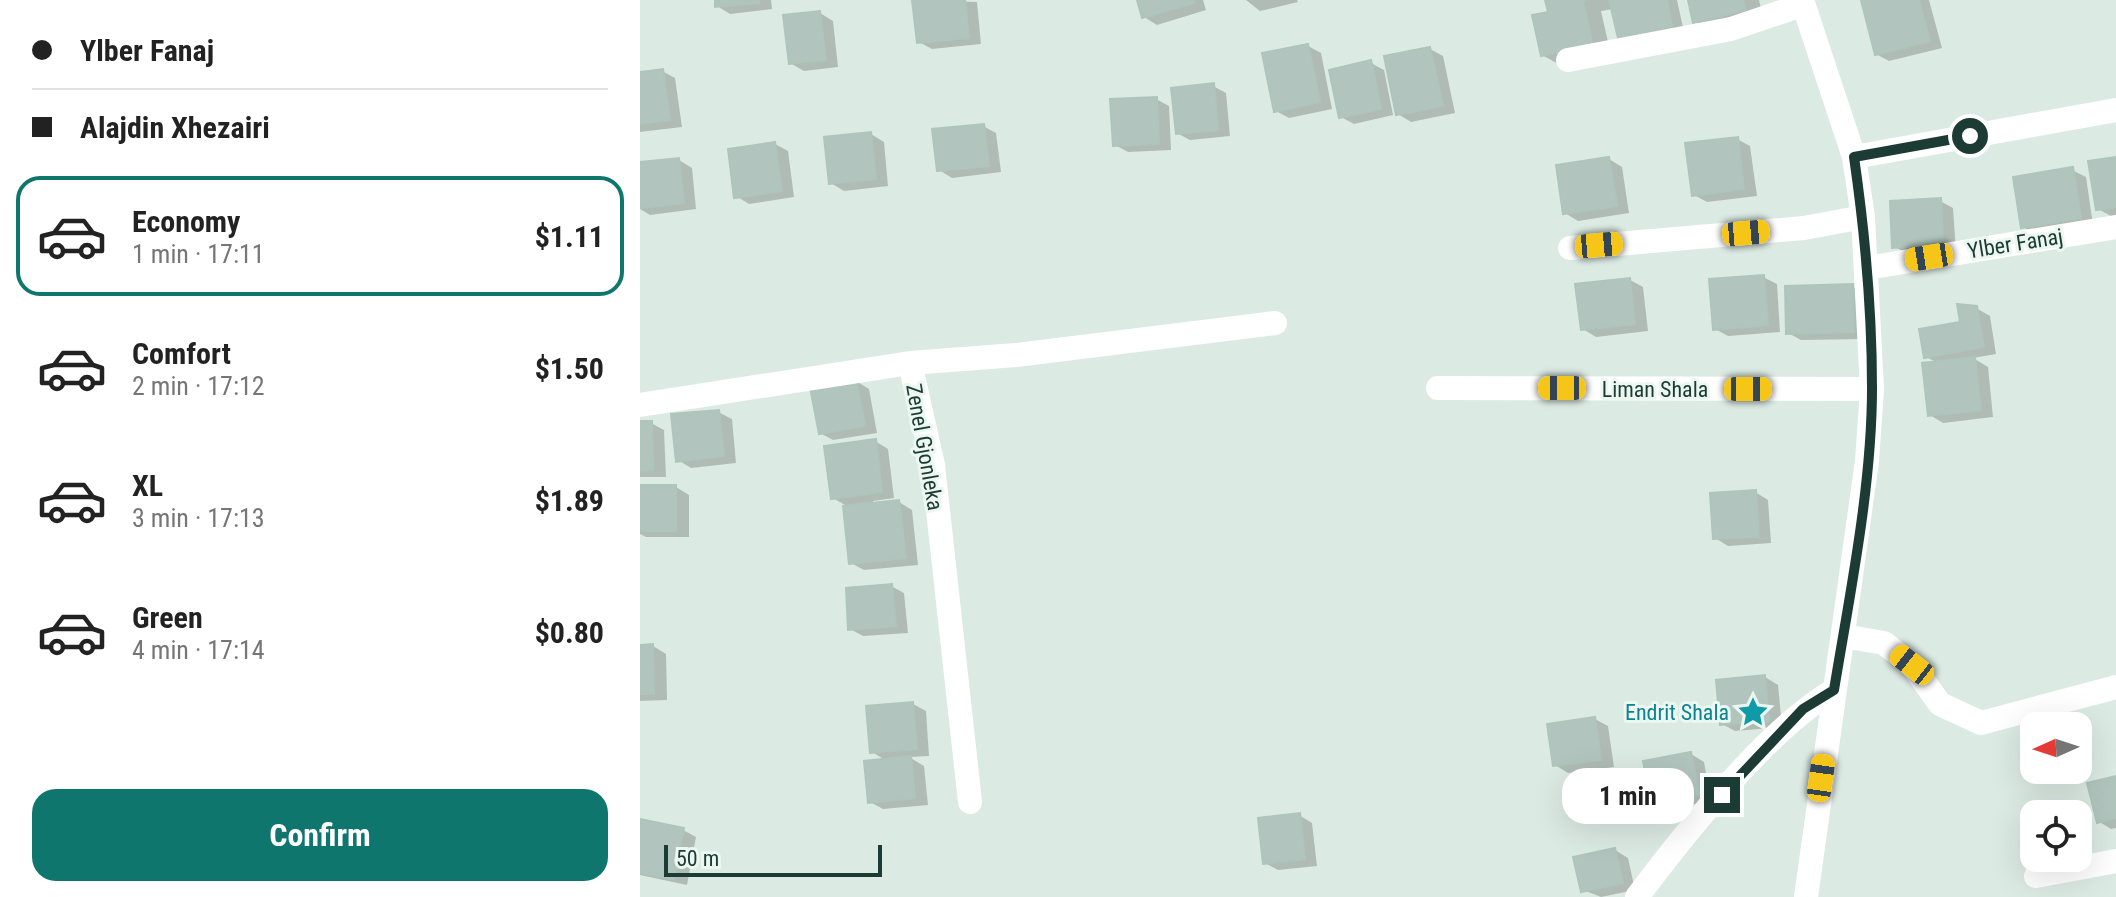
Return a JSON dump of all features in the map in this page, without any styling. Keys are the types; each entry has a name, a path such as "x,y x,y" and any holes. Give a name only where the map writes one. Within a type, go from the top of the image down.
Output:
{"street":[{"path":"1568,60 1731,29 1802,3 1854,157 1867,268 1872,389 1867,461 1806,897"},
{"path":"1854,157 2116,110"},
{"path":"1570,248 1804,228 1863,217"},
{"name":"Ylber Fanaj","path":"1867,268 2116,227"},
{"path":"910,363 1016,355 1275,323"},
{"name":"Zenel Gjonleka","path":"640,405 910,363 933,465 970,802"},
{"name":"Liman Shala","path":"1438,388 1872,389"},
{"path":"1843,636 1884,643 1912,665 1940,704 1981,723 2116,687"},
{"path":"1637,897 1662,863 1793,718 1834,690"},
{"path":"2036,876 2116,863"}],"building":[{"path":"715,0 759,0 759,3 715,7"},
{"path":"912,0 965,0 969,38 917,43"},
{"path":"1137,0 1193,0 1194,3 1142,18"},
{"path":"1545,0 1586,0 1583,1 1593,45 1541,56 1532,15 1548,12"},
{"path":"1609,0 1667,0 1672,26 1618,38"},
{"path":"1688,0 1743,0 1745,10 1693,23"},
{"path":"1861,0 1919,0 1930,41 1875,55"},
{"path":"820,11 826,60 789,64 783,15"},
{"path":"1308,44 1320,102 1274,112 1262,53"},
{"path":"1430,47 1443,106 1396,115 1384,56"},
{"path":"1371,60 1381,109 1339,118 1329,70"},
{"path":"663,69 670,120 640,124 640,72"},
{"path":"1214,83 1218,130 1176,134 1171,88"},
{"path":"1157,97 1159,144 1113,146 1110,99"},
{"path":"984,124 989,166 937,171 932,129"},
{"path":"871,132 876,179 829,184 824,137"},
{"path":"1738,137 1744,189 1692,196 1685,143"},
{"path":"775,142 782,191 734,198 728,149"},
{"path":"1609,157 1617,206 1563,214 1556,165"},
{"path":"2116,157 2116,207 2096,210 2088,161"},
{"path":"679,158 684,203 640,208 640,162"},
{"path":"2073,167 2081,218 2021,228 2013,177"},
{"path":"1941,198 1943,245 1892,248 1890,201"},
{"path":"1764,275 1768,325 1713,330 1709,279"},
{"path":"1630,278 1635,324 1581,330 1575,284"},
{"path":"1853,284 1854,332 1786,334 1785,286"},
{"path":"1957,304 1977,306 1984,347 1924,358 1919,329 1960,322"},
{"path":"1975,357 1981,410 1928,416 1922,363"},
{"path":"856,379 865,426 819,434 810,387"},
{"path":"719,410 724,456 676,462 671,414"},
{"path":"640,421 652,421 653,470 640,471"},
{"path":"876,439 882,492 831,499 824,446"},
{"path":"640,485 676,485 676,531 640,531"},
{"path":"1756,490 1759,537 1713,539 1710,493"},
{"path":"899,500 906,558 849,564 843,506"},
{"path":"892,584 896,626 848,630 846,588"},
{"path":"653,644 654,694 640,694 640,645"},
{"path":"1765,675 1769,721 1720,725 1716,680"},
{"path":"913,702 917,749 870,753 866,706"},
{"path":"1595,717 1601,760 1553,766 1547,724"},
{"path":"1691,752 1699,794 1651,804 1643,761"},
{"path":"911,756 915,798 868,803 864,761"},
{"path":"2116,776 2116,818 2097,823 2087,784"},
{"path":"1300,813 1305,859 1263,864 1258,818"},
{"path":"640,819 684,828 674,879 640,873"},
{"path":"1615,848 1623,883 1581,892 1573,857"}],"place":[{"name":"Endrit Shala","path":"1753,712"}],"route":[{"path":"1722,795 1793,718 1834,690 1867,461 1872,389 1865,242 1854,157 1970,136"}]}
